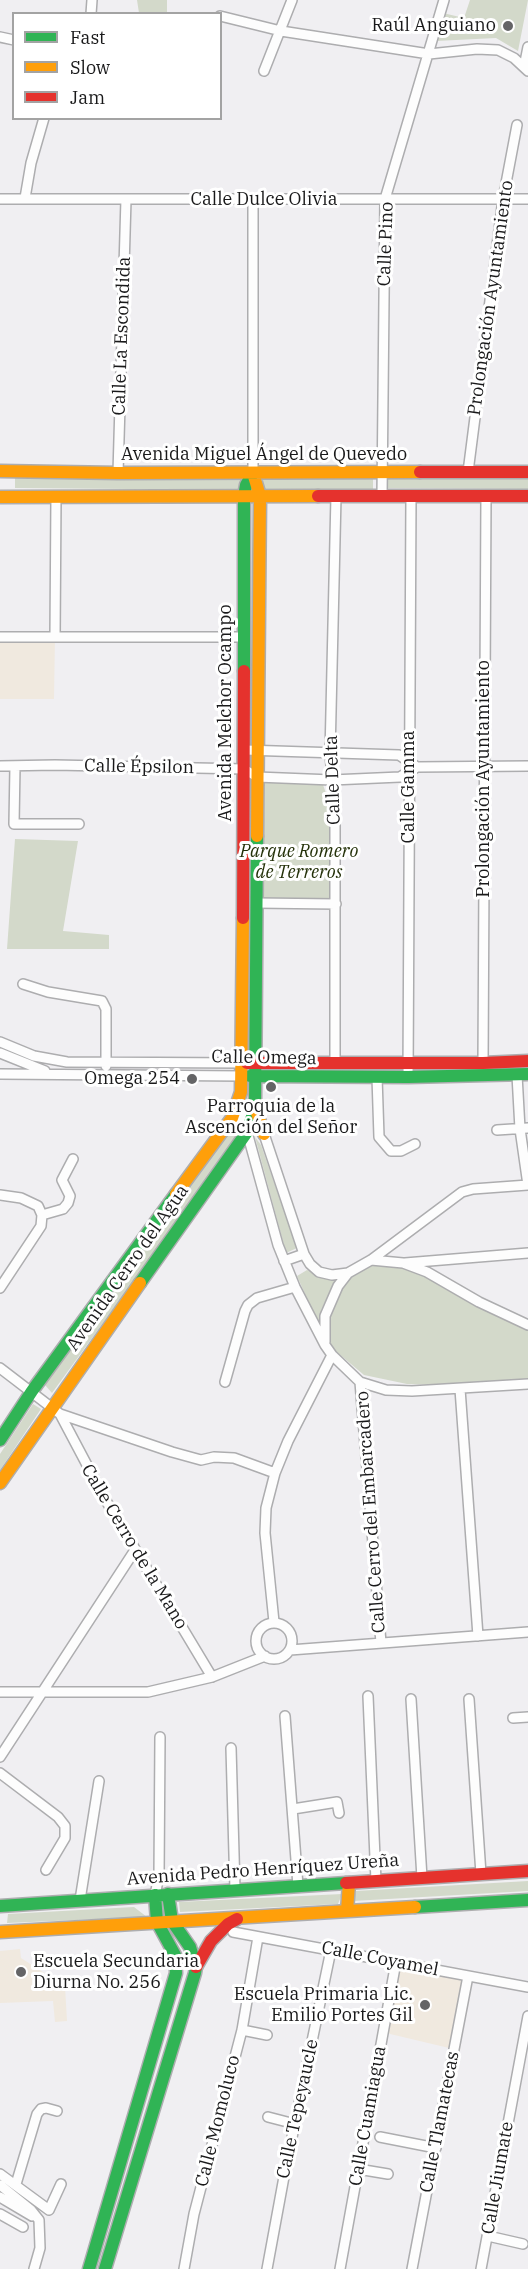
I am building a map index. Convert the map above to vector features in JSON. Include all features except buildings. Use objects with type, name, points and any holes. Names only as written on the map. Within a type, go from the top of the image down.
[{"type":"main road","name":"Avenida Miguel Ángel de Quevedo","points":[[0,471],[528,472]]},
{"type":"main road","name":"Avenida Melchor Ocampo","points":[[249,1070],[244,769],[251,750],[260,496],[253,473]]},
{"type":"main road","name":"Avenida Melchor Ocampo","points":[[249,1070],[256,903],[257,777],[251,750],[244,637],[244,496],[246,485],[253,473]]},
{"type":"main road","points":[[0,497],[528,496]]},
{"type":"main road","name":"Calle Omega","points":[[249,1070],[335,1064],[483,1063],[528,1060]]},
{"type":"main road","name":"Calle Omega","points":[[249,1070],[377,1077],[522,1075]]},
{"type":"main road","name":"Avenida Cerro del Agua","points":[[0,1483],[56,1410],[249,1128],[255,1107],[249,1070]]},
{"type":"main road","name":"Avenida Cerro del Agua","points":[[0,1440],[32,1391],[234,1115],[249,1070]]},
{"type":"main road","points":[[255,1107],[264,1134]]},
{"type":"main road","name":"Avenida Pedro Henríquez Ureña","points":[[0,1906],[528,1871]]},
{"type":"main road","points":[[347,1911],[349,1883]]},
{"type":"main road","points":[[168,1894],[172,1921],[185,1939],[196,1966]]},
{"type":"main road","points":[[89,2269],[176,1973],[175,1955],[157,1922],[155,1895]]},
{"type":"main road","points":[[0,1932],[528,1900]]},
{"type":"main road","points":[[105,2269],[196,1966],[211,1941],[228,1923],[239,1917]]},
{"type":"street","points":[[264,71],[292,0]]},
{"type":"street","name":"Calle Pino","points":[[382,496],[385,200],[444,0]]},
{"type":"street","points":[[222,16],[281,31],[429,54],[477,49],[498,50],[514,58],[526,69]]},
{"type":"street","points":[[526,69],[528,46]]},
{"type":"street","points":[[25,198],[31,164],[43,120]]},
{"type":"street","name":"Prolongación Ayuntamiento","points":[[468,472],[503,199],[517,125]]},
{"type":"street","name":"Calle Dulce Olivia","points":[[0,199],[254,201],[528,199]]},
{"type":"street","name":"Calle La Escondida","points":[[118,473],[126,199]]},
{"type":"street","name":"Avenida Melchor Ocampo","points":[[253,473],[254,201]]},
{"type":"street","points":[[55,637],[56,496]]},
{"type":"street","name":"Calle Delta","points":[[335,1064],[335,810],[330,754],[336,496]]},
{"type":"street","name":"Calle Gamma","points":[[408,1077],[412,767],[411,496]]},
{"type":"street","name":"Prolongación Ayuntamiento","points":[[483,1063],[486,496]]},
{"type":"street","points":[[0,637],[244,637]]},
{"type":"street","points":[[251,750],[399,755],[412,767]]},
{"type":"street","name":"Calle Épsilon","points":[[0,766],[244,769]]},
{"type":"street","points":[[15,766],[14,824],[79,824]]},
{"type":"street","points":[[244,769],[257,777],[332,780],[400,777],[412,767],[528,766]]},
{"type":"street","points":[[256,903],[336,904]]},
{"type":"street","points":[[23,984],[59,994],[98,999],[105,1004],[106,1075]]},
{"type":"street","name":"Calle Omega","points":[[0,1042],[14,1049],[53,1060],[249,1070]]},
{"type":"street","points":[[0,1053],[12,1060],[56,1074]]},
{"type":"street","name":"Calle Omega","points":[[0,1074],[106,1075],[249,1070]]},
{"type":"street","points":[[234,1115],[249,1128],[264,1134],[304,1254],[310,1264],[319,1272],[332,1275],[348,1273],[371,1260],[462,1192],[473,1189],[528,1185],[522,1075]]},
{"type":"street","points":[[377,1077],[379,1137],[391,1151],[401,1151],[415,1144]]},
{"type":"street","points":[[249,1128],[284,1262],[325,1345],[360,1382],[386,1390],[460,1389],[528,1383]]},
{"type":"street","points":[[497,1130],[524,1129]]},
{"type":"street","points":[[42,1215],[63,1209],[68,1203],[70,1196],[62,1180],[73,1159]]},
{"type":"street","points":[[0,1196],[21,1198],[38,1206],[42,1215],[41,1226],[0,1288]]},
{"type":"street","points":[[371,1260],[403,1263],[528,1253]]},
{"type":"street","points":[[284,1262],[304,1254]]},
{"type":"street","points":[[403,1263],[427,1272],[478,1302],[528,1325]]},
{"type":"street","points":[[325,1345],[325,1316],[338,1286],[348,1273]]},
{"type":"street","points":[[225,1382],[248,1305],[257,1298],[295,1287]]},
{"type":"street","points":[[274,1622],[265,1533],[266,1508],[275,1473],[288,1441],[332,1355]]},
{"type":"street","points":[[0,1368],[56,1410],[172,1452],[201,1460],[214,1457],[234,1458],[275,1473]]},
{"type":"street","name":"Calle Cerro del Embarcadero","points":[[360,1382],[381,1643]]},
{"type":"street","points":[[460,1389],[478,1636]]},
{"type":"street","name":"Calle Cerro de la Mano","points":[[56,1410],[135,1550],[212,1677]]},
{"type":"street","points":[[0,1757],[135,1550]]},
{"type":"street","points":[[265,1656],[258,1650],[256,1636],[261,1628],[274,1622],[284,1625],[290,1632],[292,1641],[290,1650]]},
{"type":"street","points":[[0,1692],[148,1692],[212,1677],[265,1656],[279,1658],[290,1650],[528,1632]]},
{"type":"street","points":[[368,1696],[376,1881]]},
{"type":"street","points":[[411,1699],[422,1878]]},
{"type":"street","points":[[469,1699],[481,1874]]},
{"type":"street","points":[[285,1716],[298,1886]]},
{"type":"street","points":[[513,1718],[528,1717]]},
{"type":"street","points":[[155,1895],[159,1875],[160,1737]]},
{"type":"street","points":[[231,1748],[235,1890]]},
{"type":"street","points":[[0,1773],[58,1817],[65,1826],[64,1838],[46,1870]]},
{"type":"street","points":[[80,1900],[99,1781]]},
{"type":"street","points":[[293,1809],[337,1802],[339,1813]]},
{"type":"street","points":[[159,1875],[168,1894]]},
{"type":"street","name":"Calle Coyamel","points":[[233,1932],[528,1987]]},
{"type":"street","name":"Calle Momoluco","points":[[184,2269],[194,2214],[242,2031],[258,1937]]},
{"type":"street","name":"Calle Tepeyaucle","points":[[267,2269],[331,1950]]},
{"type":"street","name":"Calle Cuamiagua","points":[[340,2269],[396,1962]]},
{"type":"street","name":"Calle Tlamatecas","points":[[412,2269],[468,1976]]},
{"type":"street","name":"Calle Jiumate","points":[[481,2269],[528,2016]]},
{"type":"street","points":[[242,2031],[267,2035]]},
{"type":"street","points":[[16,2184],[37,2114],[41,2109],[46,2108],[57,2111]]},
{"type":"street","points":[[268,2117],[295,2124]]},
{"type":"street","points":[[380,2137],[436,2148]]},
{"type":"street","points":[[358,2169],[388,2174]]},
{"type":"street","points":[[2,2177],[16,2184],[53,2213],[61,2184]]},
{"type":"street","points":[[0,2185],[31,2210],[40,2223],[40,2248],[34,2269]]},
{"type":"street","points":[[0,2197],[34,2216]]},
{"type":"street","points":[[0,2214],[23,2227]]},
{"type":"street","points":[[488,2236],[523,2244]]},
{"type":"shaded area","points":[[0,637],[55,637],[54,699],[0,699]]},
{"type":"shaded area","name":"Escuela Secundaria Diurna No. 256","points":[[20,1949],[21,1958],[65,1986],[67,2021],[55,2022],[53,2001],[0,2003],[0,1951]]},
{"type":"shaded area","name":"Escuela Primaria Lic. Emilio Portes Gil","points":[[399,1966],[463,1976],[449,2048],[386,2033]]},
{"type":"green space","points":[[137,0],[167,0],[167,12],[139,12]]},
{"type":"green space","points":[[470,0],[528,0],[518,51],[496,38],[436,41],[443,13],[464,18]]},
{"type":"green space","points":[[15,476],[242,479],[241,490],[15,488]]},
{"type":"green space","points":[[373,478],[373,491],[265,490],[261,479]]},
{"type":"green space","points":[[387,479],[528,479],[528,489],[387,488]]},
{"type":"green space","name":"Parque Romero de Terreros","points":[[265,780],[322,782],[333,813],[333,898],[262,898]]},
{"type":"green space","points":[[15,839],[78,841],[63,931],[109,935],[109,949],[7,949]]},
{"type":"green space","points":[[233,1127],[241,1134],[52,1393],[45,1385]]},
{"type":"green space","points":[[255,1137],[261,1145],[297,1248],[286,1253]]},
{"type":"green space","points":[[380,1262],[403,1266],[439,1280],[528,1327],[528,1380],[460,1386],[407,1384],[364,1375],[332,1348],[327,1327],[328,1314],[347,1279],[360,1270]]},
{"type":"green space","points":[[307,1270],[340,1278],[321,1310],[321,1330],[297,1276]]},
{"type":"green space","points":[[33,1404],[41,1409],[0,1470],[0,1454]]},
{"type":"green space","points":[[528,1881],[528,1891],[353,1901],[356,1891]]},
{"type":"green space","points":[[342,1894],[338,1904],[180,1912],[179,1902]]},
{"type":"green space","points":[[134,1907],[147,1917],[7,1923],[8,1914]]},
{"type":"traffic: fast","points":[[244,671],[244,496],[246,485],[253,473]]},
{"type":"traffic: fast","points":[[140,1283],[247,1132],[255,1107],[257,836]]},
{"type":"traffic: fast","points":[[250,1076],[408,1077],[528,1074]]},
{"type":"traffic: fast","points":[[0,1440],[32,1391],[176,1194]]},
{"type":"traffic: fast","points":[[0,1906],[346,1883]]},
{"type":"traffic: fast","points":[[105,2269],[195,1973],[196,1967],[190,1947],[172,1921],[168,1894]]},
{"type":"traffic: fast","points":[[89,2269],[176,1973],[175,1955],[157,1922],[155,1895]]},
{"type":"traffic: fast","points":[[415,1907],[528,1900]]},
{"type":"traffic: slow","points":[[0,471],[420,472]]},
{"type":"traffic: slow","points":[[253,473],[260,496],[257,836]]},
{"type":"traffic: slow","points":[[0,497],[318,496]]},
{"type":"traffic: slow","points":[[176,1194],[232,1118],[241,1092],[243,918]]},
{"type":"traffic: slow","points":[[255,1107],[264,1134]]},
{"type":"traffic: slow","points":[[0,1483],[140,1283]]},
{"type":"traffic: slow","points":[[347,1911],[349,1883]]},
{"type":"traffic: slow","points":[[0,1932],[415,1907]]},
{"type":"traffic: jam","points":[[420,472],[528,472]]},
{"type":"traffic: jam","points":[[318,496],[528,496]]},
{"type":"traffic: jam","points":[[243,918],[244,671]]},
{"type":"traffic: jam","points":[[247,1063],[528,1061]]},
{"type":"traffic: jam","points":[[346,1883],[528,1871]]},
{"type":"traffic: jam","points":[[196,1967],[211,1941],[228,1924],[237,1919]]},
{"type":"place","name":"Raúl Anguiano","points":[[508,26]]},
{"type":"place","name":"Omega 254","points":[[192,1079]]},
{"type":"place","name":"Parroquia de la Ascención del Señor","points":[[271,1087]]},
{"type":"place","name":"Escuela Secundaria Diurna No. 256","points":[[21,1972]]},
{"type":"place","name":"Escuela Primaria Lic. Emilio Portes Gil","points":[[425,2005]]}]
